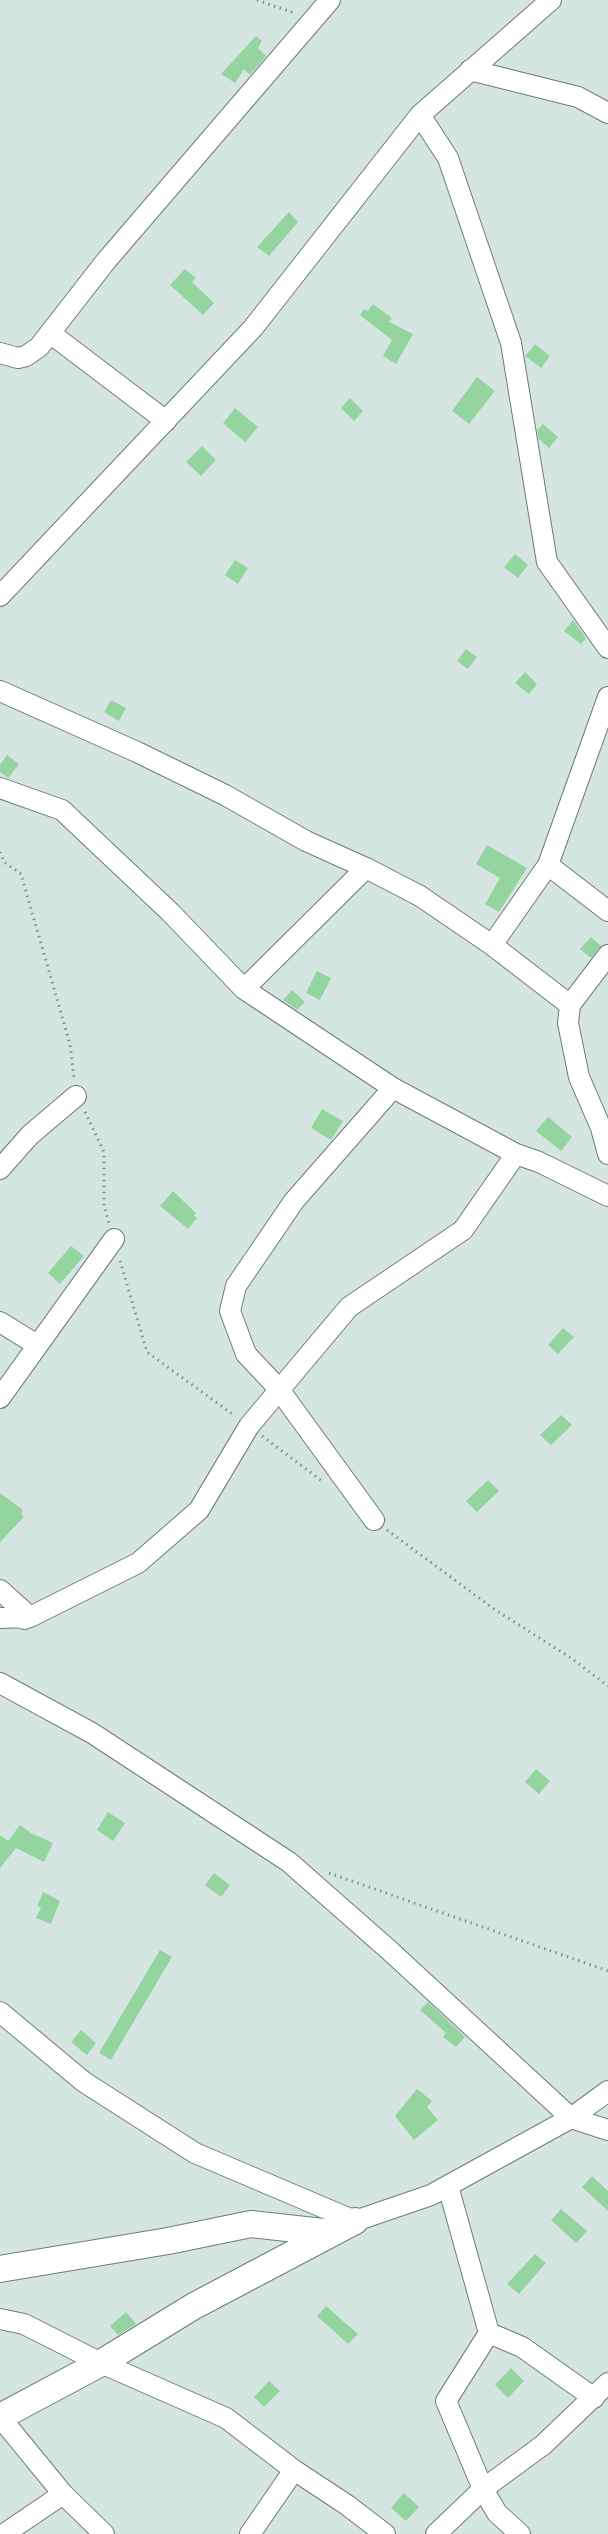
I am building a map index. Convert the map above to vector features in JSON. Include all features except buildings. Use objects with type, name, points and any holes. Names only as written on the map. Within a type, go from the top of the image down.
[{"type":"street","points":[[0,353],[12,358],[26,356],[39,347],[106,261],[330,0]]},
{"type":"street","points":[[0,596],[253,328],[420,115],[551,0]]},
{"type":"street","points":[[470,70],[578,97],[608,113]]},
{"type":"street","points":[[420,115],[447,158],[511,344],[547,562],[608,648]]},
{"type":"street","points":[[50,333],[166,421]]},
{"type":"street","points":[[0,691],[137,752],[225,795],[306,841],[420,896],[492,945],[570,1005]]},
{"type":"street","points":[[492,945],[548,865],[608,697]]},
{"type":"street","points":[[0,788],[62,810],[170,912],[244,989],[393,1088],[516,1154],[539,1162],[608,1196]]},
{"type":"street","points":[[548,865],[608,911]]},
{"type":"street","points":[[244,989],[366,868]]},
{"type":"street","points":[[608,955],[570,1005],[568,1023],[579,1077],[601,1128],[608,1154]]},
{"type":"street","points":[[374,1520],[278,1388],[246,1354],[230,1311],[236,1286],[294,1201],[342,1143],[393,1088]]},
{"type":"street","points":[[0,1169],[30,1135],[76,1096]]},
{"type":"street","points":[[0,1631],[138,1563],[199,1510],[249,1426],[278,1388],[349,1307],[464,1230],[516,1154]]},
{"type":"street","points":[[0,1398],[114,1239]]},
{"type":"street","points":[[0,1322],[37,1345]]},
{"type":"street","points":[[0,1590],[30,1617]]},
{"type":"street","points":[[0,1618],[30,1617]]},
{"type":"street","points":[[0,1683],[92,1733],[289,1862],[389,1950],[571,2118],[608,2130]]},
{"type":"street","points":[[0,2012],[84,2082],[195,2153],[344,2227]]},
{"type":"street","points":[[104,2534],[63,2494],[0,2417],[101,2363],[194,2306],[344,2227],[431,2195],[448,2186],[571,2118],[608,2091]]},
{"type":"street","points":[[448,2186],[489,2333],[446,2401],[483,2489],[497,2513],[520,2534]]},
{"type":"street","points":[[0,2269],[168,2241],[251,2224],[344,2227]]},
{"type":"street","points":[[0,2319],[24,2324],[101,2363],[226,2418],[294,2470],[347,2505],[385,2534]]},
{"type":"street","points":[[489,2333],[522,2347],[594,2398]]},
{"type":"street","points":[[436,2534],[483,2489],[543,2445],[608,2383]]},
{"type":"street","points":[[250,2534],[294,2470]]},
{"type":"street","points":[[4,2534],[63,2494]]},
{"type":"path","points":[[257,0],[312,20]]},
{"type":"path","points":[[322,1871],[608,1971]]}]
